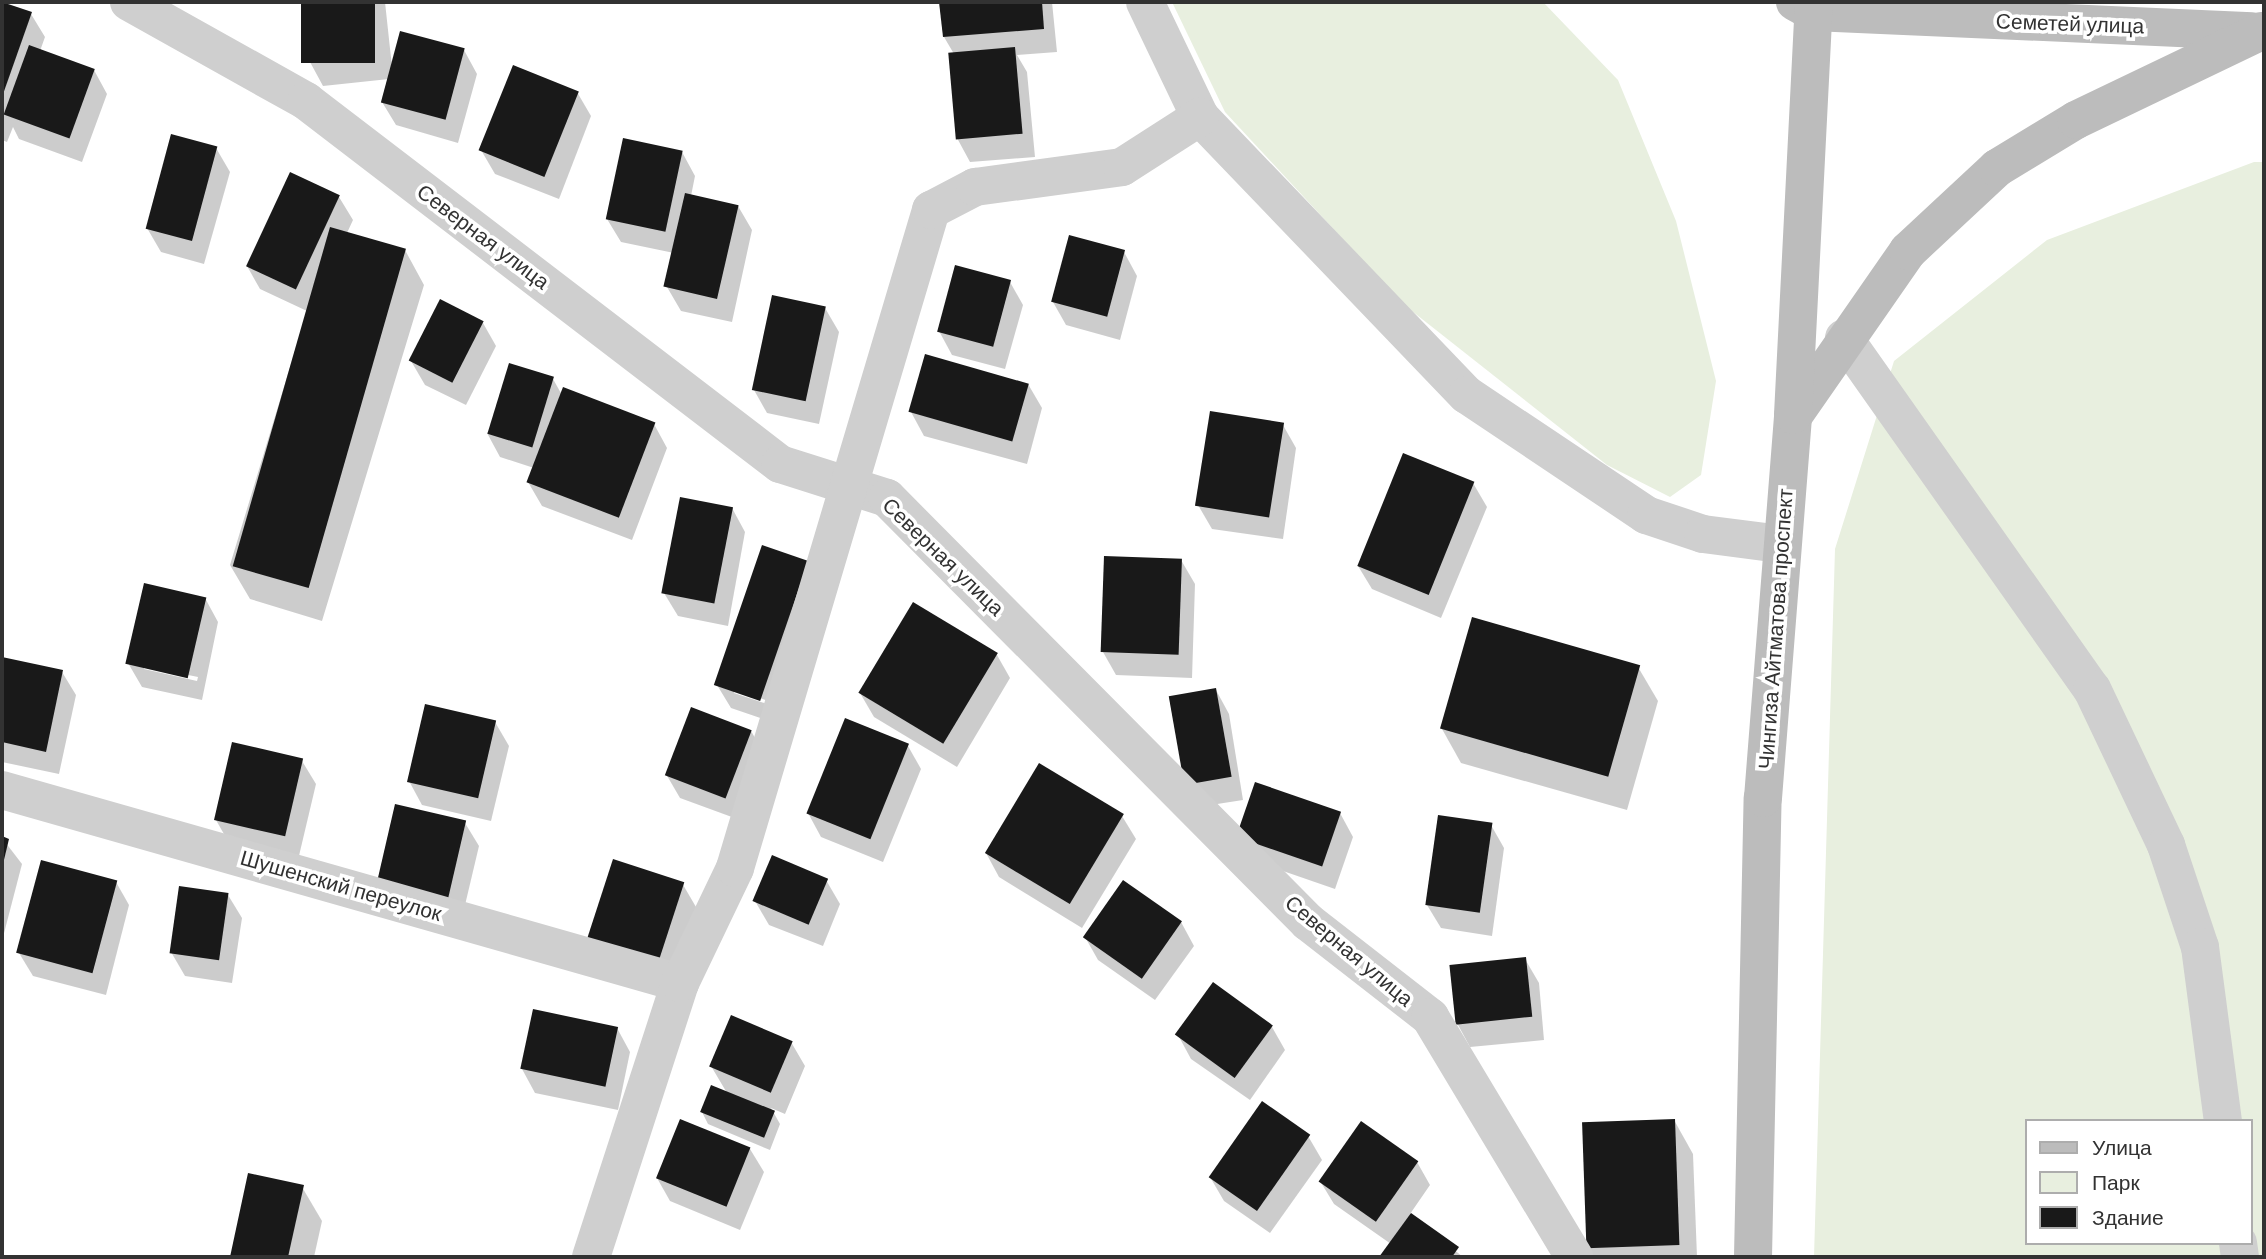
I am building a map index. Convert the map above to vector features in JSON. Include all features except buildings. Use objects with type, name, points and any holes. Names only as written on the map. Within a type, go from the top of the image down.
[{"type":"main road","points":[[2174,2],[2263,31]]},
{"type":"main road","name":"Семетей улица","points":[[1808,5],[2263,31]]},
{"type":"main road","name":"Чингиза Айтматова проспект","points":[[1753,1257],[1763,798],[1780,544],[1793,415],[1808,5]]},
{"type":"main road","points":[[1793,415],[1844,338],[1908,251],[1997,168],[2087,115],[2263,31]]},
{"type":"street","name":"Северная улица","points":[[128,2],[306,101],[780,464],[887,498],[1308,922],[1430,1017],[1574,1257]]},
{"type":"street","points":[[1145,2],[1200,117],[1467,395],[1646,515],[1703,534],[1780,544]]},
{"type":"street","points":[[590,1257],[680,983],[735,868],[845,483],[931,210],[975,187],[1122,167],[1200,117]]},
{"type":"street","points":[[1844,338],[2092,689],[2166,845],[2200,947],[2223,1119]]},
{"type":"street","name":"Шушенский переулок","points":[[2,790],[680,983]]},
{"type":"green space","points":[[1172,2],[1543,2],[1618,80],[1676,221],[1716,381],[1701,475],[1670,497],[1607,465],[1403,304],[1225,112]]},
{"type":"green space","points":[[2254,162],[2264,162],[2264,1257],[1814,1257],[1835,549],[1894,361],[2047,240]]}]
